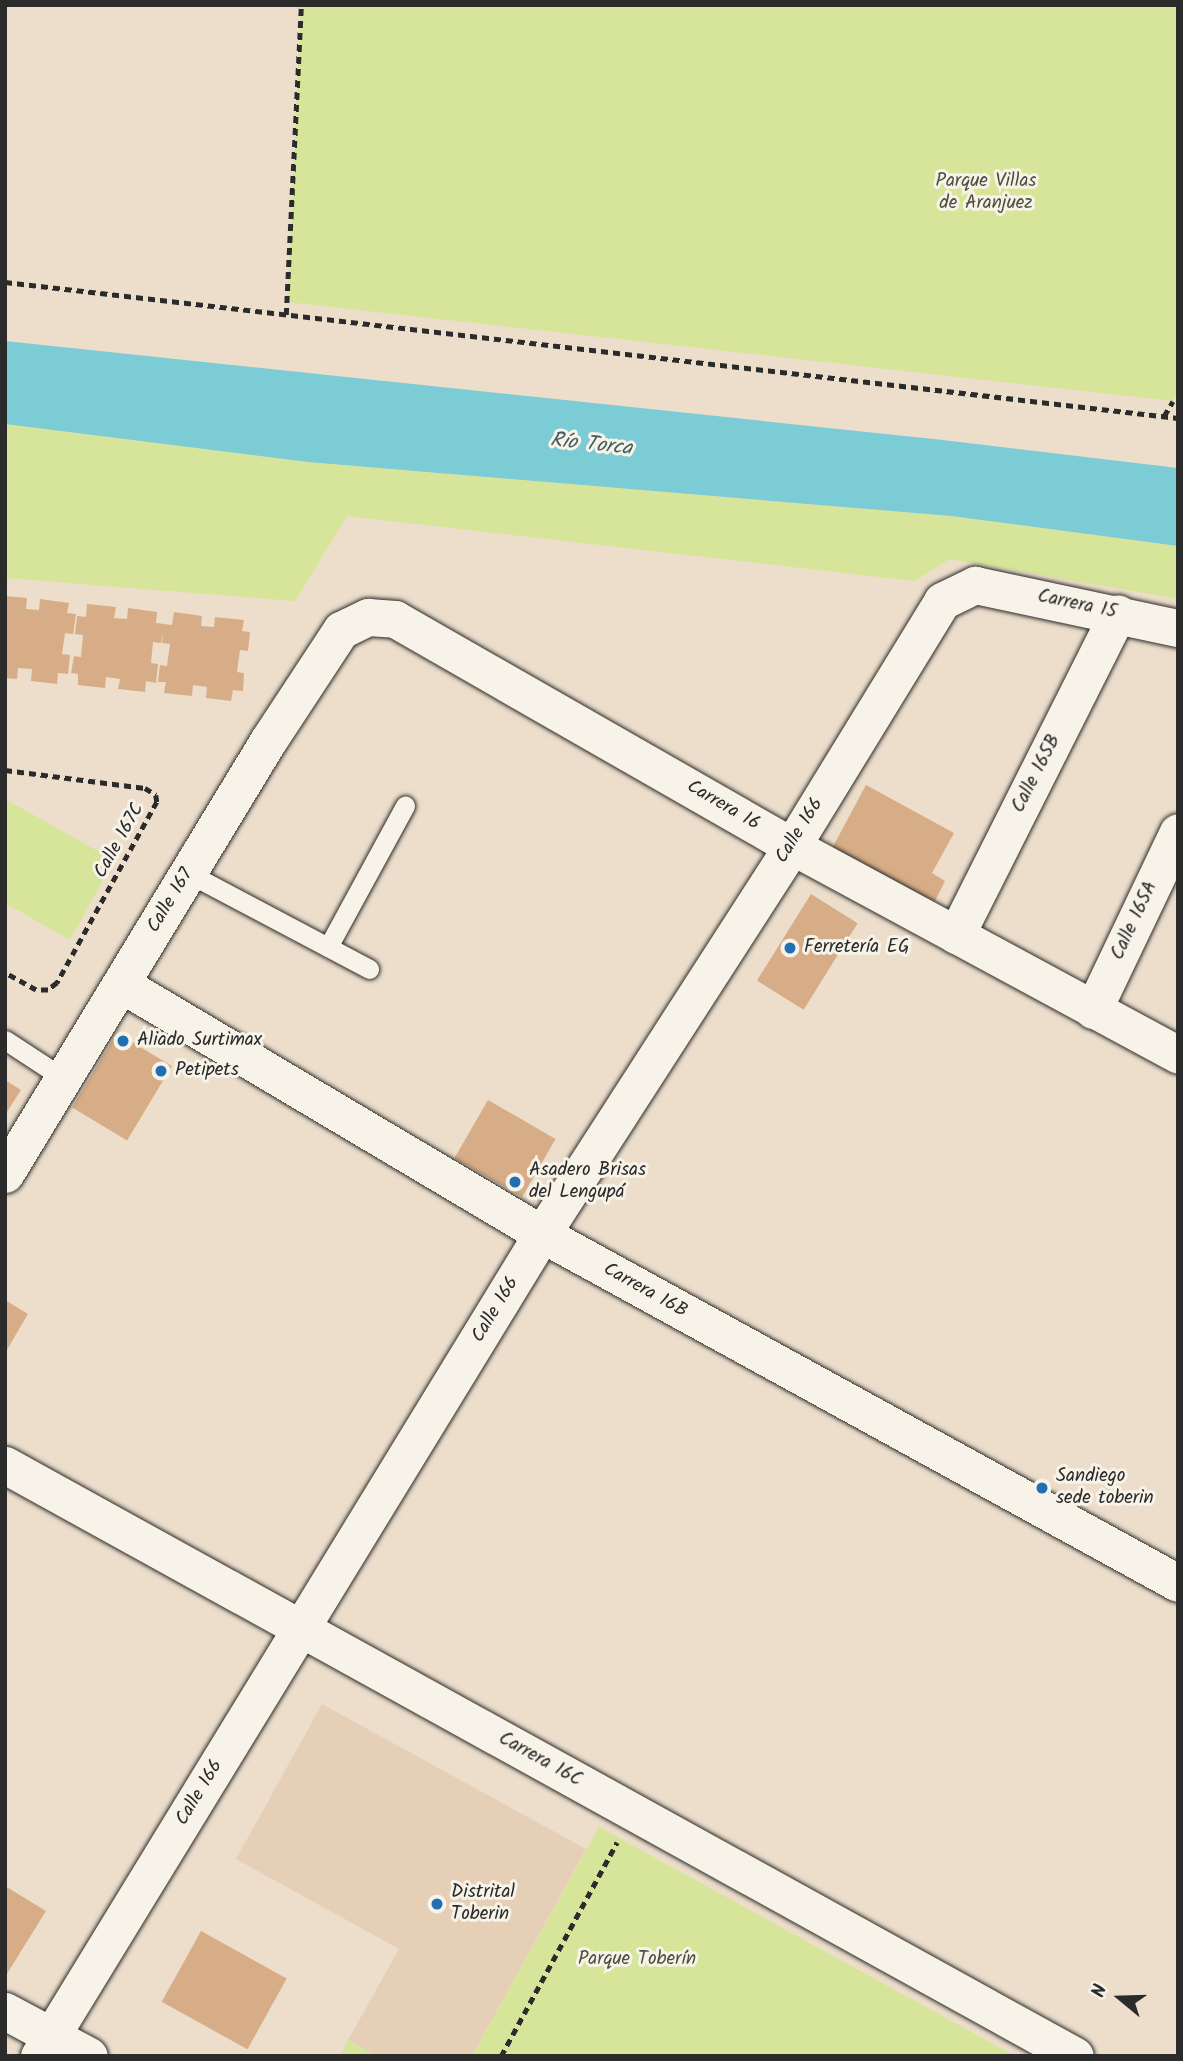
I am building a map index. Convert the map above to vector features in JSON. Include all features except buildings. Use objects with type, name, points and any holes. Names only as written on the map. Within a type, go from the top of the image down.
[{"type":"street","name":"Carrera 15","points":[[975,584],[1178,628]]},
{"type":"street","name":"Calle 166","points":[[45,2046],[542,1234],[792,846],[942,601],[975,584]]},
{"type":"street","name":"Calle 165B","points":[[957,935],[1118,613]]},
{"type":"street","name":"Carrera 16","points":[[341,630],[368,617],[395,619],[792,846],[1178,1055]]},
{"type":"street","name":"Calle 167","points":[[5,1174],[268,741],[341,630]]},
{"type":"street","name":"Calle 165A","points":[[1093,1010],[1178,832]]},
{"type":"street","name":"Carrera 16B","points":[[121,984],[542,1234],[1178,1583]]},
{"type":"street","name":"Carrera 16C","points":[[5,1465],[1074,2056]]},
{"type":"street","points":[[5,2011],[45,2046],[89,2056]]},
{"type":"lane","points":[[328,947],[405,806]]},
{"type":"lane","points":[[188,873],[369,969]]},
{"type":"lane","points":[[5,1040],[63,1078]]},
{"type":"path","points":[[286,315],[301,5]]},
{"type":"path","points":[[5,282],[1178,418]]},
{"type":"path","points":[[1164,416],[1173,401]]},
{"type":"path","name":"Calle 167C","points":[[5,770],[145,788],[156,795],[157,802],[57,982],[48,990],[36,990],[5,973]]},
{"type":"path","points":[[501,2056],[623,1832]]},
{"type":"shaded area","name":"Distrital Toberin","points":[[322,1704],[586,1849],[472,2056],[376,2056],[348,2040],[399,1949],[236,1859]]},
{"type":"green space","name":"Parque Villas de Aranjuez","points":[[301,5],[1178,5],[1178,392],[1173,401],[287,302]]},
{"type":"green space","points":[[5,424],[308,462],[951,516],[1178,546],[1178,599],[950,559],[914,581],[347,516],[295,601],[5,578]]},
{"type":"green space","points":[[5,799],[114,860],[70,940],[5,903]]},
{"type":"green space","name":"Parque Toberín","points":[[599,1827],[1015,2056],[472,2056]]},
{"type":"green space","points":[[348,2040],[376,2056],[340,2056]]},
{"type":"water","name":"Río Torca","points":[[5,341],[943,440],[1178,468],[1178,546],[951,516],[308,462],[5,424]]},
{"type":"place","name":"Ferretería EG","points":[[790,948]]},
{"type":"place","name":"Aliado Surtimax","points":[[123,1041]]},
{"type":"place","name":"Petipets","points":[[161,1071]]},
{"type":"place","name":"Asadero Brisas del Lengupá","points":[[515,1182]]},
{"type":"place","name":"Sandiego sede toberin","points":[[1042,1488]]},
{"type":"place","name":"Distrital Toberin","points":[[437,1904]]}]
